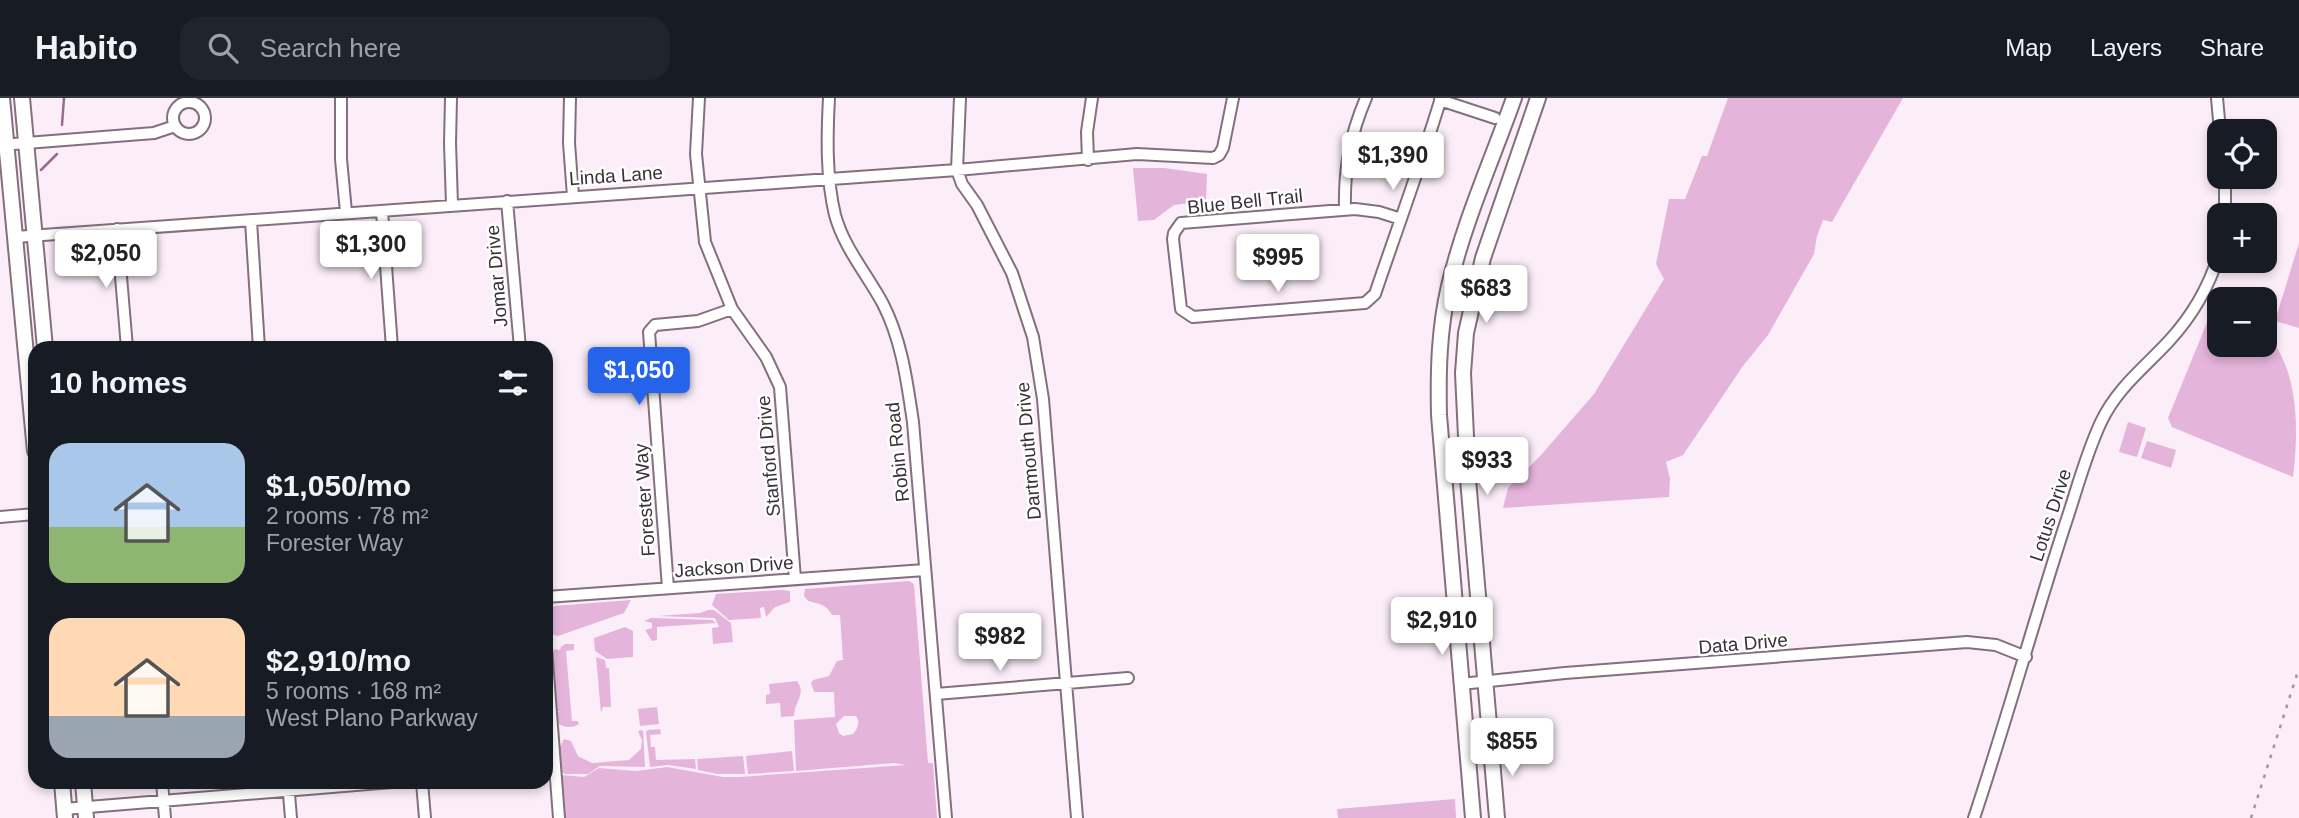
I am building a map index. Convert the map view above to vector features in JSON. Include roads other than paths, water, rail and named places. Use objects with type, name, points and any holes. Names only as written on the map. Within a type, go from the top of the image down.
[{"type":"main road","points":[[2,98],[3,145],[15,236],[28,376]]},
{"type":"main road","points":[[22,98],[44,341]]},
{"type":"main road","points":[[1473,818],[1438,415],[1440,344],[1449,286],[1457,259],[1514,98]]},
{"type":"main road","points":[[1497,818],[1464,418],[1463,373],[1473,295],[1483,258],[1538,98]]},
{"type":"main road","points":[[63,789],[65,814]]},
{"type":"main road","points":[[83,789],[85,813]]},
{"type":"street","points":[[341,98],[341,159],[346,212]]},
{"type":"street","points":[[451,98],[452,205]]},
{"type":"street","points":[[570,98],[569,143],[573,196]]},
{"type":"street","name":"Stanford Drive","points":[[699,98],[696,154],[705,242],[732,309],[766,357],[780,387],[795,579]]},
{"type":"street","name":"Robin Road","points":[[829,98],[827,134],[835,213],[841,233],[883,305],[900,345],[913,422],[946,818]]},
{"type":"street","points":[[957,170],[960,98]]},
{"type":"street","points":[[1088,160],[1087,122],[1092,98]]},
{"type":"street","name":"Linda Lane","points":[[15,236],[1137,155],[1213,158],[1219,155],[1223,148],[1233,98]]},
{"type":"street","points":[[1345,209],[1344,178],[1347,156],[1366,98]]},
{"type":"street","points":[[2217,98],[2219,119]]},
{"type":"street","points":[[1401,219],[1440,99],[1495,118]]},
{"type":"street","points":[[3,145],[154,133],[175,126]]},
{"type":"street","name":"Dartmouth Drive","points":[[957,170],[962,184],[977,205],[1012,273],[1033,337],[1043,399],[1077,818]]},
{"type":"street","name":"Jomar Drive","points":[[507,201],[519,341]]},
{"type":"street","name":"Blue Bell Trail","points":[[1345,209],[1367,209],[1401,219],[1372,299],[1364,303],[1193,317],[1184,313],[1179,305],[1173,239],[1176,228],[1186,222],[1345,209]]},
{"type":"street","points":[[382,211],[391,341]]},
{"type":"street","points":[[251,221],[259,341]]},
{"type":"street","points":[[117,229],[126,341]]},
{"type":"street","name":"Lotus Drive","points":[[1974,818],[2026,657],[2049,573],[2102,419],[2130,379],[2168,342],[2201,299],[2213,273]]},
{"type":"street","name":"Forester Way","points":[[668,587],[649,332],[655,325],[698,321],[732,309]]},
{"type":"street","points":[[0,517],[28,515]]},
{"type":"street","name":"Jackson Drive","points":[[553,596],[925,570]]},
{"type":"street","name":"Data Drive","points":[[1461,684],[1565,673],[1967,642],[1996,645],[2026,657]]},
{"type":"street","points":[[936,694],[1128,678]]},
{"type":"street","points":[[553,785],[559,818]]},
{"type":"street","points":[[163,789],[165,818]]},
{"type":"street","points":[[65,814],[271,789]]},
{"type":"street","points":[[288,789],[291,818]]},
{"type":"street","points":[[423,789],[425,818]]},
{"type":"waterway","points":[[62,125],[64,98]]},
{"type":"waterway","points":[[41,170],[57,154]]},
{"type":"railway","points":[[2251,818],[2299,668]]}]
